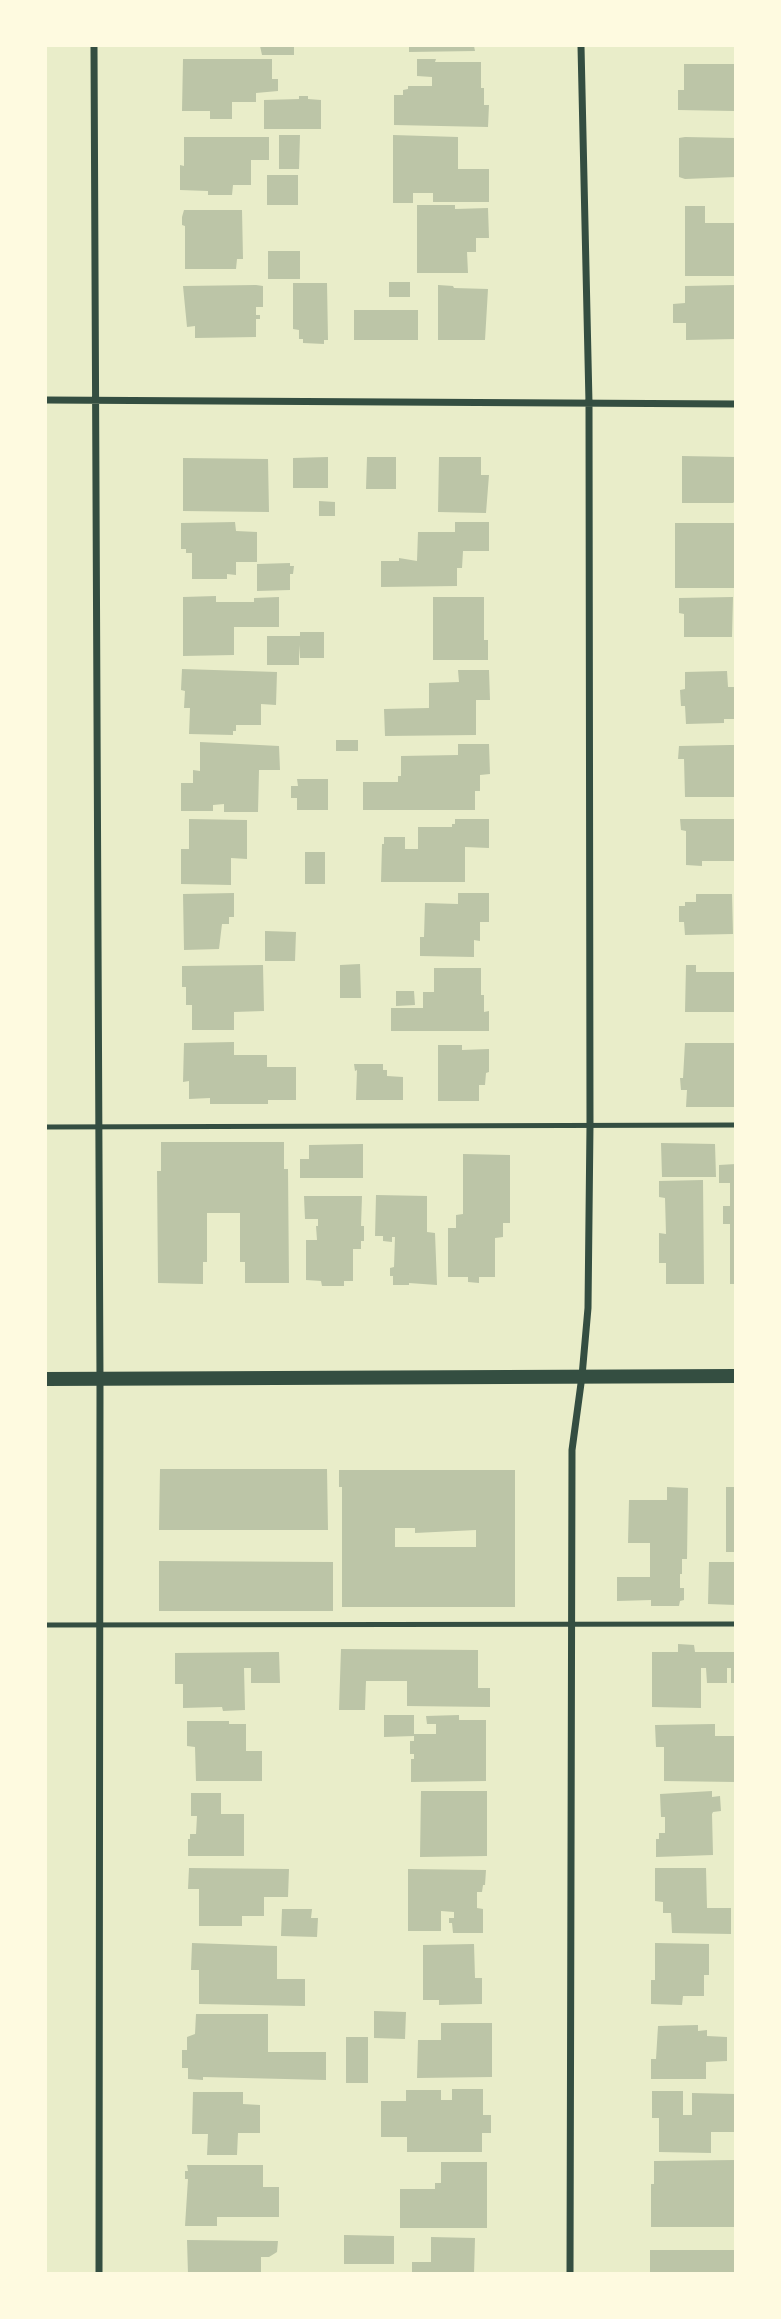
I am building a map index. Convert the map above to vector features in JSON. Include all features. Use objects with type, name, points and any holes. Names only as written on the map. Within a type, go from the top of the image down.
[{"type":"main road","points":[[46,1379],[736,1376]]},
{"type":"street","points":[[94,46],[100,1379],[99,2273]]},
{"type":"street","points":[[570,2273],[572,1450],[588,1308],[590,1125],[589,403],[581,46]]},
{"type":"street","points":[[46,400],[736,404]]},
{"type":"lane","points":[[46,1127],[736,1125]]},
{"type":"lane","points":[[46,1625],[736,1624]]},
{"type":"building","points":[[260,46],[294,46],[294,55],[262,55]]},
{"type":"building","points":[[409,46],[474,46],[475,51],[409,52]]},
{"type":"building","points":[[183,59],[272,59],[272,79],[278,79],[278,91],[256,93],[256,102],[232,102],[232,119],[210,119],[210,111],[182,111]]},
{"type":"building","points":[[417,59],[436,59],[435,62],[481,62],[484,105],[489,105],[488,127],[394,125],[394,95],[403,95],[403,90],[408,89],[408,86],[432,86],[432,77],[417,76]]},
{"type":"building","points":[[684,64],[734,64],[734,111],[678,110],[678,90],[684,90]]},
{"type":"building","points":[[299,96],[321,100],[321,129],[264,129],[264,100],[299,99]]},
{"type":"building","points":[[279,135],[300,135],[299,169],[279,169]]},
{"type":"building","points":[[393,135],[458,137],[458,169],[489,169],[489,202],[433,202],[433,193],[413,193],[413,203],[393,203]]},
{"type":"building","points":[[184,137],[269,137],[269,160],[251,160],[251,185],[233,185],[232,195],[208,195],[208,191],[180,190],[180,165],[184,166]]},
{"type":"building","points":[[679,138],[736,138],[736,177],[679,177]]},
{"type":"building","points":[[267,175],[298,175],[298,205],[267,205]]},
{"type":"building","points":[[417,205],[455,205],[455,209],[488,208],[489,238],[476,238],[476,252],[467,252],[468,273],[417,273]]},
{"type":"building","points":[[685,206],[705,206],[705,223],[736,223],[736,276],[685,276]]},
{"type":"building","points":[[184,210],[242,210],[243,259],[237,259],[236,269],[185,269],[185,226],[182,225]]},
{"type":"building","points":[[268,251],[300,251],[300,279],[268,279]]},
{"type":"building","points":[[389,282],[410,282],[410,297],[389,297]]},
{"type":"building","points":[[293,283],[327,283],[328,340],[324,340],[324,344],[303,343],[303,339],[299,339],[299,330],[293,329]]},
{"type":"building","points":[[438,285],[488,289],[485,340],[438,340]]},
{"type":"building","points":[[736,285],[736,339],[686,340],[686,323],[673,323],[673,304],[685,303],[685,286]]},
{"type":"building","points":[[183,286],[263,286],[263,307],[256,307],[256,315],[260,315],[260,319],[256,319],[256,337],[195,338],[195,326],[187,327]]},
{"type":"building","points":[[354,310],[418,310],[418,340],[354,340]]},
{"type":"building","points":[[682,456],[736,457],[736,500],[733,503],[682,503]]},
{"type":"building","points":[[328,457],[328,488],[293,488],[293,458]]},
{"type":"building","points":[[367,457],[396,457],[396,489],[366,489]]},
{"type":"building","points":[[439,457],[481,457],[481,475],[489,475],[486,513],[438,512]]},
{"type":"building","points":[[183,458],[268,459],[269,512],[183,511]]},
{"type":"building","points":[[319,501],[335,502],[335,516],[319,516]]},
{"type":"building","points":[[235,522],[236,531],[257,532],[257,562],[236,562],[236,575],[227,574],[227,579],[192,579],[192,553],[181,549],[181,523]]},
{"type":"building","points":[[455,522],[489,522],[489,551],[463,551],[462,568],[457,568],[457,586],[381,587],[381,561],[399,561],[399,558],[417,561],[418,532],[455,532]]},
{"type":"building","points":[[675,523],[736,523],[736,588],[675,588]]},
{"type":"building","points":[[290,563],[290,566],[294,566],[293,574],[290,574],[290,590],[257,591],[257,564]]},
{"type":"building","points":[[216,596],[216,602],[254,602],[254,598],[279,597],[279,627],[234,627],[234,655],[183,656],[183,597]]},
{"type":"building","points":[[433,597],[484,597],[484,640],[488,640],[488,660],[433,660]]},
{"type":"building","points":[[733,597],[732,637],[684,637],[684,614],[679,613],[679,598]]},
{"type":"building","points":[[300,632],[324,632],[324,658],[300,658],[299,645],[299,665],[267,665],[267,636],[300,636]]},
{"type":"building","points":[[182,669],[277,672],[276,705],[261,704],[261,725],[236,725],[233,735],[189,734],[190,708],[184,708]]},
{"type":"building","points":[[458,670],[489,670],[490,700],[476,700],[476,735],[385,736],[384,709],[429,708],[429,683],[459,682]]},
{"type":"building","points":[[727,671],[728,687],[736,687],[736,719],[724,719],[724,723],[686,724],[685,706],[681,706],[680,690],[685,689],[685,672]]},
{"type":"building","points":[[336,740],[358,740],[358,751],[336,751]]},
{"type":"building","points":[[200,742],[279,746],[280,770],[259,770],[258,812],[224,812],[224,804],[213,805],[213,811],[181,811],[181,783],[193,783],[193,770],[200,771]]},
{"type":"building","points":[[458,744],[489,744],[490,774],[480,775],[480,791],[475,791],[475,810],[363,810],[363,782],[398,782],[398,776],[401,776],[401,756],[458,755]]},
{"type":"building","points":[[736,745],[736,797],[685,797],[684,759],[678,759],[679,746]]},
{"type":"building","points":[[297,779],[328,779],[328,810],[297,810],[297,798],[291,798],[291,786],[298,786]]},
{"type":"building","points":[[189,819],[247,820],[247,859],[231,858],[231,885],[181,884],[181,849],[189,849]]},
{"type":"building","points":[[455,819],[489,819],[489,848],[465,847],[465,882],[381,882],[384,837],[405,837],[405,849],[418,849],[418,827],[452,827]]},
{"type":"building","points":[[680,819],[736,819],[736,861],[702,861],[702,866],[686,865],[686,831],[681,830]]},
{"type":"building","points":[[305,852],[325,852],[325,884],[305,884]]},
{"type":"building","points":[[234,893],[234,917],[229,917],[229,924],[222,924],[219,949],[184,950],[183,894]]},
{"type":"building","points":[[458,893],[489,893],[489,922],[480,922],[480,941],[474,940],[474,957],[420,956],[420,937],[424,937],[425,903],[458,904]]},
{"type":"building","points":[[696,894],[732,894],[733,934],[685,935],[684,922],[679,922],[679,906],[685,906],[685,902],[696,902]]},
{"type":"building","points":[[265,931],[296,932],[295,961],[265,961]]},
{"type":"building","points":[[360,964],[361,998],[340,998],[340,965]]},
{"type":"building","points":[[263,965],[264,1011],[234,1012],[234,1030],[192,1030],[192,1005],[186,1005],[186,987],[182,987],[182,966]]},
{"type":"building","points":[[686,965],[696,965],[696,972],[735,972],[735,1012],[685,1012]]},
{"type":"building","points":[[434,968],[481,968],[481,995],[484,995],[484,1012],[489,1011],[489,1031],[391,1031],[391,1008],[423,1008],[423,992],[434,992]]},
{"type":"building","points":[[396,991],[414,991],[415,1005],[396,1006]]},
{"type":"building","points":[[234,1042],[234,1055],[267,1055],[267,1067],[296,1067],[296,1100],[268,1100],[268,1104],[210,1104],[210,1098],[189,1099],[189,1081],[183,1082],[184,1043]]},
{"type":"building","points":[[685,1043],[736,1043],[734,1107],[686,1107],[687,1090],[681,1090],[680,1078],[683,1078]]},
{"type":"building","points":[[438,1045],[462,1045],[462,1050],[489,1049],[489,1072],[486,1073],[485,1085],[479,1085],[479,1101],[438,1101]]},
{"type":"building","points":[[354,1064],[383,1064],[387,1076],[403,1077],[403,1100],[356,1100],[357,1070],[355,1071]]},
{"type":"building","points":[[161,1142],[284,1142],[284,1169],[288,1169],[289,1283],[245,1283],[245,1262],[240,1262],[240,1213],[207,1213],[207,1262],[203,1262],[203,1284],[158,1283],[157,1171],[161,1171]]},
{"type":"building","points":[[661,1143],[715,1144],[716,1177],[662,1177]]},
{"type":"building","points":[[363,1144],[363,1178],[300,1178],[300,1159],[309,1159],[309,1145]]},
{"type":"building","points":[[463,1154],[510,1155],[510,1223],[503,1223],[503,1237],[495,1238],[495,1277],[479,1277],[479,1283],[468,1282],[468,1277],[448,1277],[448,1228],[456,1228],[456,1215],[463,1214]]},
{"type":"building","points":[[736,1164],[736,1284],[730,1284],[730,1224],[723,1224],[723,1206],[730,1206],[730,1183],[719,1183],[719,1165]]},
{"type":"building","points":[[703,1180],[704,1284],[666,1284],[666,1263],[659,1263],[659,1233],[666,1234],[665,1198],[659,1197],[659,1181]]},
{"type":"building","points":[[376,1195],[427,1196],[427,1232],[435,1233],[437,1285],[393,1285],[390,1268],[394,1267],[395,1237],[392,1237],[392,1242],[383,1241],[383,1236],[375,1236]]},
{"type":"building","points":[[304,1196],[362,1196],[361,1226],[364,1226],[364,1241],[361,1241],[361,1249],[353,1249],[353,1281],[344,1281],[344,1286],[322,1286],[321,1281],[306,1280],[306,1240],[317,1240],[318,1219],[305,1219]]},
{"type":"building","points":[[160,1469],[327,1469],[328,1530],[159,1530]]},
{"type":"building","points":[[339,1470],[515,1470],[515,1607],[342,1607],[342,1487],[339,1487]],"holes":[[[395,1528],[415,1528],[415,1533],[476,1530],[476,1547],[395,1547]]]},
{"type":"building","points":[[667,1487],[688,1488],[687,1559],[682,1559],[680,1574],[680,1588],[684,1588],[684,1600],[680,1601],[679,1606],[651,1606],[651,1600],[617,1601],[617,1577],[650,1577],[650,1543],[628,1543],[629,1500],[667,1500]]},
{"type":"building","points":[[726,1487],[736,1487],[736,1552],[726,1552]]},
{"type":"building","points":[[159,1561],[333,1562],[333,1611],[159,1611]]},
{"type":"building","points":[[709,1562],[736,1562],[736,1605],[708,1604]]},
{"type":"building","points":[[678,1644],[694,1645],[695,1652],[736,1652],[736,1683],[731,1683],[731,1668],[727,1668],[727,1683],[707,1683],[706,1668],[701,1668],[701,1708],[652,1707],[652,1652],[678,1652]]},
{"type":"building","points":[[341,1649],[478,1650],[478,1688],[490,1688],[490,1707],[407,1706],[407,1681],[366,1681],[365,1710],[339,1710]]},
{"type":"building","points":[[279,1652],[280,1683],[251,1683],[251,1668],[244,1668],[245,1710],[223,1711],[222,1707],[183,1708],[183,1684],[175,1684],[175,1653]]},
{"type":"building","points":[[384,1715],[414,1715],[414,1734],[436,1734],[436,1724],[427,1724],[426,1716],[459,1715],[459,1720],[486,1720],[486,1781],[411,1782],[411,1759],[414,1759],[414,1754],[410,1754],[410,1741],[414,1741],[414,1736],[384,1737]]},
{"type":"building","points":[[187,1721],[229,1721],[229,1724],[246,1724],[246,1751],[262,1751],[262,1781],[196,1781],[195,1747],[187,1746]]},
{"type":"building","points":[[715,1724],[715,1736],[736,1736],[736,1782],[664,1781],[664,1747],[656,1747],[655,1725]]},
{"type":"building","points":[[421,1791],[487,1791],[487,1856],[420,1857]]},
{"type":"building","points":[[712,1791],[712,1797],[720,1796],[721,1811],[712,1814],[713,1855],[656,1857],[656,1839],[659,1839],[659,1833],[665,1833],[660,1794]]},
{"type":"building","points":[[191,1793],[221,1793],[221,1814],[244,1814],[244,1856],[188,1856],[188,1839],[190,1834],[196,1834],[197,1816],[191,1816]]},
{"type":"building","points":[[189,1868],[289,1869],[288,1897],[264,1897],[264,1916],[242,1916],[242,1926],[199,1926],[199,1889],[188,1889]]},
{"type":"building","points":[[655,1868],[706,1868],[707,1908],[731,1908],[731,1934],[672,1933],[671,1913],[663,1913],[663,1902],[655,1901]]},
{"type":"building","points":[[408,1869],[486,1870],[485,1885],[482,1892],[477,1892],[477,1908],[483,1909],[483,1933],[453,1933],[449,1918],[454,1918],[454,1912],[441,1911],[441,1931],[408,1931]]},
{"type":"building","points":[[282,1909],[312,1909],[311,1918],[318,1918],[317,1937],[281,1936]]},
{"type":"building","points":[[192,1943],[277,1946],[277,1979],[305,1979],[305,2006],[199,2004],[199,1970],[191,1970]]},
{"type":"building","points":[[655,1943],[709,1944],[709,1975],[704,1975],[704,1996],[683,1996],[682,2005],[651,2004],[651,1980],[655,1980]]},
{"type":"building","points":[[474,1944],[475,1978],[482,1978],[482,2004],[439,2005],[439,2000],[423,2000],[423,1945]]},
{"type":"building","points":[[374,2011],[406,2012],[405,2039],[374,2038]]},
{"type":"building","points":[[196,2014],[268,2014],[268,2052],[326,2052],[326,2080],[203,2077],[203,2080],[188,2079],[188,2068],[182,2068],[182,2050],[187,2050],[187,2037],[195,2034]]},
{"type":"building","points":[[441,2023],[492,2023],[492,2077],[417,2078],[418,2040],[441,2040]]},
{"type":"building","points":[[698,2025],[698,2031],[707,2030],[707,2036],[727,2037],[727,2061],[706,2062],[706,2079],[651,2079],[651,2059],[656,2059],[658,2026]]},
{"type":"building","points":[[346,2037],[368,2037],[368,2083],[346,2083]]},
{"type":"building","points":[[452,2089],[483,2089],[483,2115],[491,2115],[491,2133],[482,2133],[482,2152],[407,2152],[407,2137],[381,2137],[381,2101],[406,2101],[406,2090],[441,2090],[441,2100],[452,2100]]},
{"type":"building","points":[[652,2091],[683,2091],[683,2115],[692,2115],[692,2093],[736,2094],[736,2132],[711,2132],[711,2153],[659,2152],[659,2118],[652,2118]]},
{"type":"building","points":[[193,2092],[243,2092],[243,2104],[260,2105],[260,2133],[238,2133],[237,2155],[207,2155],[208,2134],[192,2134]]},
{"type":"building","points":[[736,2160],[736,2227],[651,2227],[654,2161]]},
{"type":"building","points":[[441,2162],[487,2162],[487,2228],[400,2228],[400,2189],[435,2189],[435,2183],[441,2183]]},
{"type":"building","points":[[187,2165],[263,2165],[263,2187],[279,2187],[279,2217],[217,2217],[217,2226],[185,2226]]},
{"type":"building","points":[[344,2235],[394,2236],[394,2264],[344,2264]]},
{"type":"building","points":[[431,2237],[475,2238],[474,2274],[412,2274],[412,2262],[431,2262]]},
{"type":"building","points":[[187,2240],[278,2241],[277,2252],[269,2257],[261,2257],[261,2274],[188,2274]]},
{"type":"building","points":[[650,2250],[736,2250],[736,2272],[650,2274]]}]
